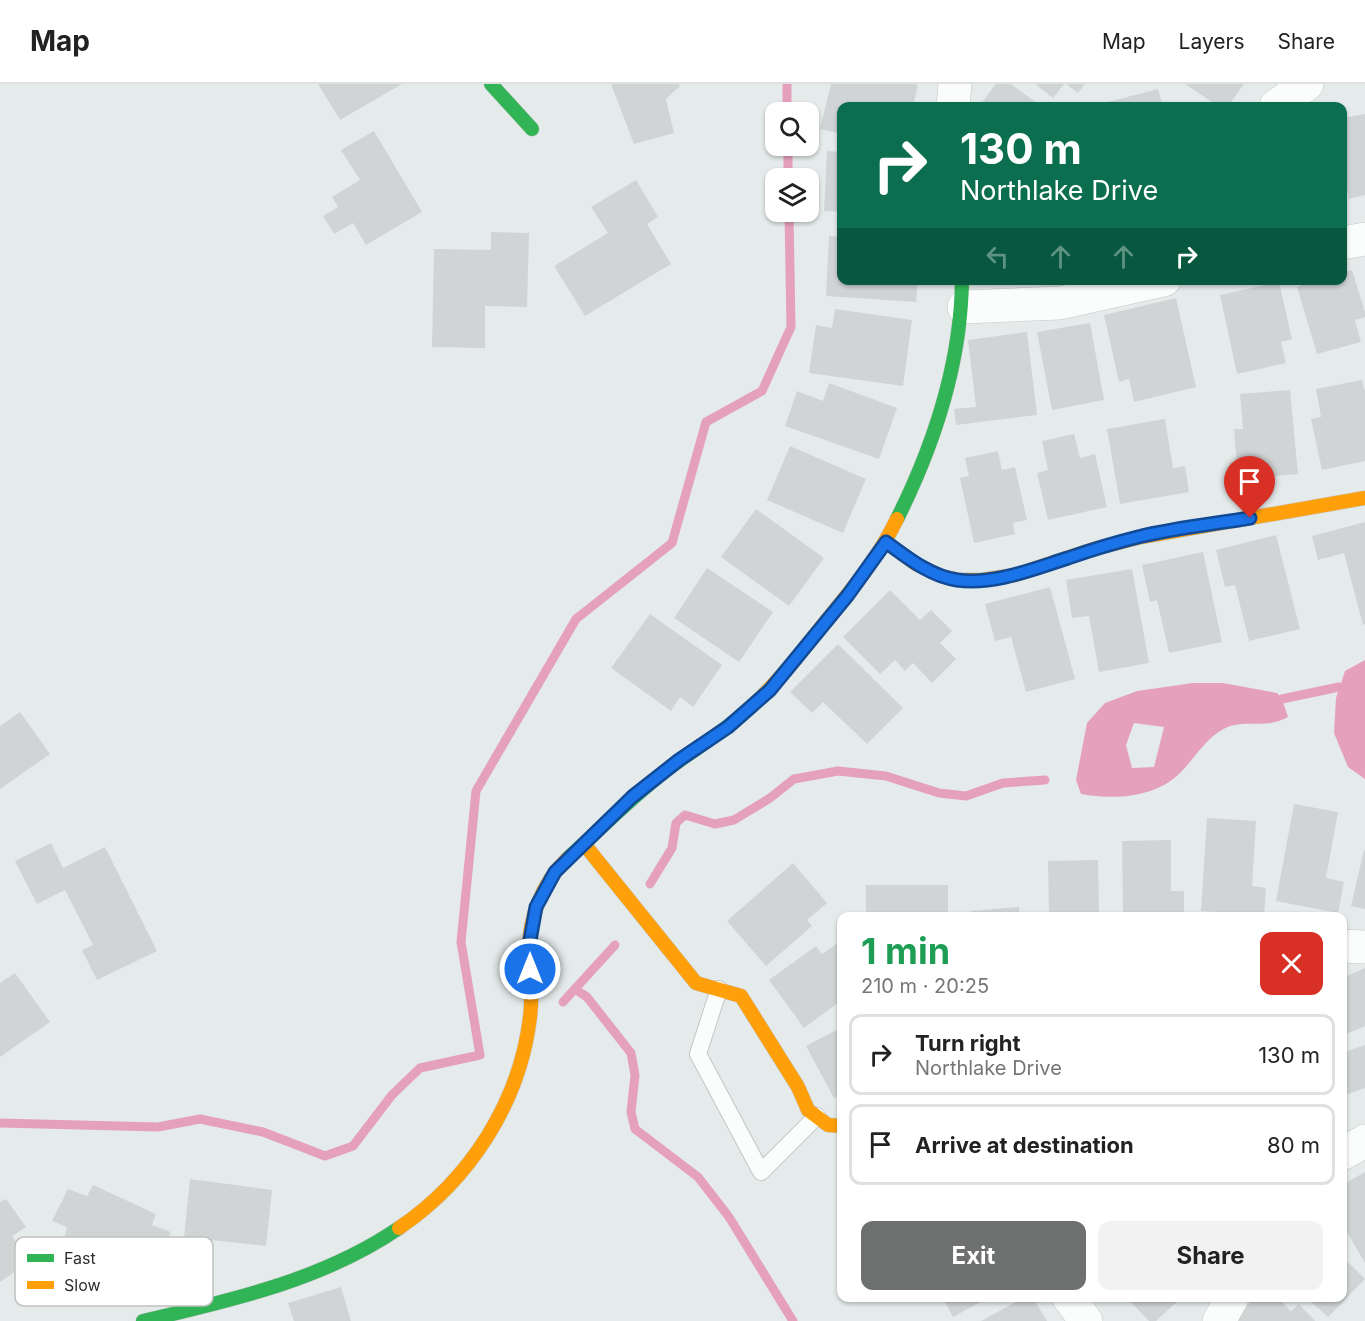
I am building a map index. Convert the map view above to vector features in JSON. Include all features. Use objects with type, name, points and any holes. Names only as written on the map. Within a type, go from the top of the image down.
[{"type":"street","points":[[491,84],[532,129]]},
{"type":"street","points":[[953,102],[955,84]]},
{"type":"street","points":[[1281,102],[1306,84]]},
{"type":"street","points":[[1347,242],[1365,239]]},
{"type":"street","points":[[213,1304],[258,1293],[310,1276],[345,1262],[400,1230],[448,1188],[487,1138],[516,1081],[528,1037],[532,992],[529,946],[536,907],[555,872],[632,797],[679,760],[728,727],[770,690],[848,595],[886,542],[920,468],[937,424],[950,375],[963,293],[1060,303],[1141,285]]},
{"type":"street","points":[[886,542],[916,564],[941,576],[959,580],[982,580],[1015,575],[1094,549],[1141,537],[1365,498]]},
{"type":"street","points":[[584,844],[696,983],[741,996],[798,1087],[808,1110],[828,1125],[837,1126]]},
{"type":"street","points":[[1347,946],[1365,947]]},
{"type":"street","points":[[1347,1151],[1365,1141]]},
{"type":"street","points":[[1072,1302],[1086,1321]]},
{"type":"street","points":[[1219,1321],[1230,1302]]},
{"type":"street","points":[[143,1321],[205,1306]]},
{"type":"lane","points":[[719,989],[698,1054],[761,1172],[817,1116]]},
{"type":"shaded area","points":[[1365,660],[1365,779],[1348,767],[1334,733],[1336,698],[1345,671]]},
{"type":"shaded area","points":[[1193,683],[1223,683],[1277,693],[1282,699],[1288,717],[1273,723],[1237,724],[1222,730],[1209,740],[1180,773],[1159,788],[1120,797],[1081,794],[1076,780],[1087,723],[1105,703],[1137,691]],"holes":[[[1134,723],[1164,727],[1154,767],[1132,768],[1126,745]]]},
{"type":"building","points":[[318,84],[402,84],[340,120]]},
{"type":"building","points":[[611,84],[679,84],[680,86],[666,99],[674,133],[634,144]]},
{"type":"building","points":[[831,84],[918,85],[914,102],[837,102],[837,133],[820,129]]},
{"type":"building","points":[[996,84],[1011,84],[1036,102],[982,102]]},
{"type":"building","points":[[1035,84],[1064,84],[1053,98]]},
{"type":"building","points":[[1066,84],[1085,84],[1078,93]]},
{"type":"building","points":[[1185,84],[1244,84],[1231,102],[1212,102]]},
{"type":"building","points":[[1158,89],[1162,102],[1108,102]]},
{"type":"building","points":[[1365,114],[1365,195],[1349,199],[1347,190],[1347,117]]},
{"type":"building","points":[[374,131],[422,212],[366,245],[353,223],[334,234],[323,216],[338,207],[332,197],[360,180],[341,150]]},
{"type":"building","points":[[827,151],[837,152],[837,212],[824,211]]},
{"type":"building","points":[[636,180],[658,217],[647,224],[671,264],[585,316],[554,266],[608,233],[591,207]]},
{"type":"building","points":[[491,232],[529,233],[527,307],[485,306],[485,348],[432,347],[434,249],[491,250]]},
{"type":"building","points":[[829,236],[837,237],[837,285],[918,285],[916,302],[826,296]]},
{"type":"building","points":[[1352,270],[1365,312],[1365,317],[1355,320],[1361,342],[1317,354],[1297,287],[1347,285],[1347,272]]},
{"type":"building","points":[[1265,285],[1280,285],[1292,339],[1281,342],[1286,363],[1237,374],[1220,295]]},
{"type":"building","points":[[1176,298],[1196,387],[1134,402],[1129,379],[1119,382],[1104,315]]},
{"type":"building","points":[[835,309],[912,320],[903,386],[809,373],[816,325],[832,328]]},
{"type":"building","points":[[1090,323],[1104,400],[1052,410],[1037,332]]},
{"type":"building","points":[[1027,332],[1037,415],[956,425],[954,409],[976,407],[968,340]]},
{"type":"building","points":[[1362,380],[1365,391],[1365,461],[1322,470],[1311,419],[1321,417],[1316,389]]},
{"type":"building","points":[[829,383],[897,408],[879,459],[785,426],[797,391],[823,401]]},
{"type":"building","points":[[1290,390],[1298,474],[1238,479],[1234,429],[1243,429],[1240,394]]},
{"type":"building","points":[[1165,419],[1173,468],[1185,466],[1189,492],[1120,504],[1107,429]]},
{"type":"building","points":[[1074,434],[1080,458],[1095,454],[1107,507],[1048,520],[1037,473],[1048,470],[1042,441]]},
{"type":"building","points":[[790,446],[866,479],[843,533],[767,500]]},
{"type":"building","points":[[998,451],[1002,470],[1015,467],[1027,520],[1013,523],[1015,534],[974,543],[960,478],[969,476],[965,458]]},
{"type":"building","points":[[756,509],[824,558],[789,606],[721,557]]},
{"type":"building","points":[[1365,522],[1365,624],[1363,625],[1344,553],[1318,560],[1312,536]]},
{"type":"building","points":[[1276,535],[1300,629],[1249,641],[1235,585],[1225,587],[1216,550]]},
{"type":"building","points":[[1203,552],[1222,642],[1169,653],[1157,600],[1150,602],[1142,565]]},
{"type":"building","points":[[707,568],[773,612],[739,662],[674,618]]},
{"type":"building","points":[[1132,569],[1149,663],[1099,672],[1089,616],[1072,618],[1066,580]]},
{"type":"building","points":[[1050,587],[1075,679],[1026,692],[1011,637],[995,641],[985,604]]},
{"type":"building","points":[[890,590],[920,620],[931,610],[952,631],[940,643],[956,659],[932,683],[913,663],[905,671],[895,660],[880,674],[843,637]]},
{"type":"building","points":[[650,614],[722,665],[693,707],[680,697],[671,711],[611,668]]},
{"type":"building","points":[[838,644],[903,708],[867,744],[823,702],[812,713],[790,692]]},
{"type":"building","points":[[20,712],[50,754],[0,789],[0,726]]},
{"type":"building","points":[[1294,804],[1338,812],[1326,878],[1344,882],[1338,912],[1276,901]]},
{"type":"building","points":[[1207,818],[1256,821],[1252,886],[1266,888],[1264,912],[1201,911]]},
{"type":"building","points":[[1171,840],[1171,891],[1184,891],[1184,912],[1123,912],[1122,841]]},
{"type":"building","points":[[51,843],[63,868],[105,847],[157,951],[97,980],[82,950],[93,945],[65,890],[37,904],[15,861]]},
{"type":"building","points":[[1365,851],[1365,909],[1351,906]]},
{"type":"building","points":[[1098,860],[1099,912],[1049,912],[1048,861]]},
{"type":"building","points":[[793,863],[827,903],[807,920],[812,926],[766,966],[727,921]]},
{"type":"building","points":[[866,885],[948,885],[948,912],[866,912]]},
{"type":"building","points":[[1019,907],[1020,912],[971,912]]},
{"type":"building","points":[[837,944],[837,1004],[804,1028],[769,980],[816,946],[822,954]]},
{"type":"building","points":[[1365,968],[1365,1026],[1347,1034],[1347,976]]},
{"type":"building","points":[[15,973],[50,1022],[0,1057],[0,983]]},
{"type":"building","points":[[837,1030],[837,1096],[834,1098],[806,1046]]},
{"type":"building","points":[[1365,1045],[1365,1088],[1347,1094],[1347,1051]]},
{"type":"building","points":[[1365,1172],[1365,1263],[1347,1232],[1347,1182]]},
{"type":"building","points":[[190,1179],[272,1190],[266,1246],[213,1240],[213,1237],[184,1237]]},
{"type":"building","points":[[93,1185],[156,1214],[152,1225],[171,1232],[169,1237],[64,1237],[67,1227],[52,1221],[68,1189],[87,1196]]},
{"type":"building","points":[[6,1199],[26,1227],[12,1236],[15,1241],[15,1272],[0,1282],[0,1202]]},
{"type":"building","points":[[1347,1261],[1365,1279],[1347,1297]]},
{"type":"building","points":[[341,1287],[351,1321],[294,1321],[288,1303]]},
{"type":"building","points":[[945,1302],[981,1302],[953,1317]]},
{"type":"building","points":[[1016,1302],[1035,1302],[1047,1321],[981,1321]]},
{"type":"building","points":[[1131,1302],[1177,1302],[1156,1321],[1149,1321]]},
{"type":"building","points":[[1251,1302],[1282,1302],[1291,1311],[1299,1304],[1315,1321],[1239,1321],[1235,1317]]},
{"type":"building","points":[[1311,1302],[1343,1302],[1328,1317]]},
{"type":"waterway","points":[[787,84],[787,102]]},
{"type":"waterway","points":[[788,156],[788,168]]},
{"type":"waterway","points":[[0,1123],[158,1127],[200,1119],[263,1132],[325,1156],[353,1146],[392,1095],[420,1068],[480,1055],[461,942],[476,791],[576,619],[672,543],[706,422],[762,391],[791,327],[789,222]]},
{"type":"waterway","points":[[1282,699],[1339,687]]},
{"type":"waterway","points":[[650,884],[672,848],[676,823],[685,815],[715,824],[734,820],[770,798],[794,779],[838,771],[886,776],[939,793],[966,796],[1003,783],[1045,780]]},
{"type":"waterway","points":[[563,1002],[615,945]]},
{"type":"waterway","points":[[575,989],[587,997],[631,1053],[635,1075],[631,1112],[635,1129],[698,1177],[729,1217],[793,1321]]},
{"type":"traffic: fast","points":[[491,84],[532,129]]},
{"type":"traffic: fast","points":[[897,519],[923,462],[943,403],[957,342],[962,285]]},
{"type":"traffic: fast","points":[[567,859],[651,782],[753,705]]},
{"type":"traffic: fast","points":[[213,1304],[308,1275],[370,1246],[399,1228]]},
{"type":"traffic: fast","points":[[143,1321],[206,1306]]},
{"type":"traffic: slow","points":[[886,542],[916,564],[941,576],[959,580],[982,580],[1015,575],[1094,549],[1141,537],[1365,498]]},
{"type":"traffic: slow","points":[[753,705],[791,664],[855,585],[882,547],[897,519]]},
{"type":"traffic: slow","points":[[584,844],[696,983],[741,996],[798,1087],[808,1110],[828,1125],[837,1126]]},
{"type":"traffic: slow","points":[[399,1228],[425,1209],[469,1163],[503,1108],[524,1049],[530,1017],[529,941],[534,915],[550,879],[567,859]]},
{"type":"route","points":[[530,969],[529,946],[536,907],[555,872],[632,797],[679,760],[728,727],[770,690],[848,595],[886,542],[916,564],[941,576],[959,580],[982,580],[1015,575],[1094,549],[1141,537],[1250,518]]}]
